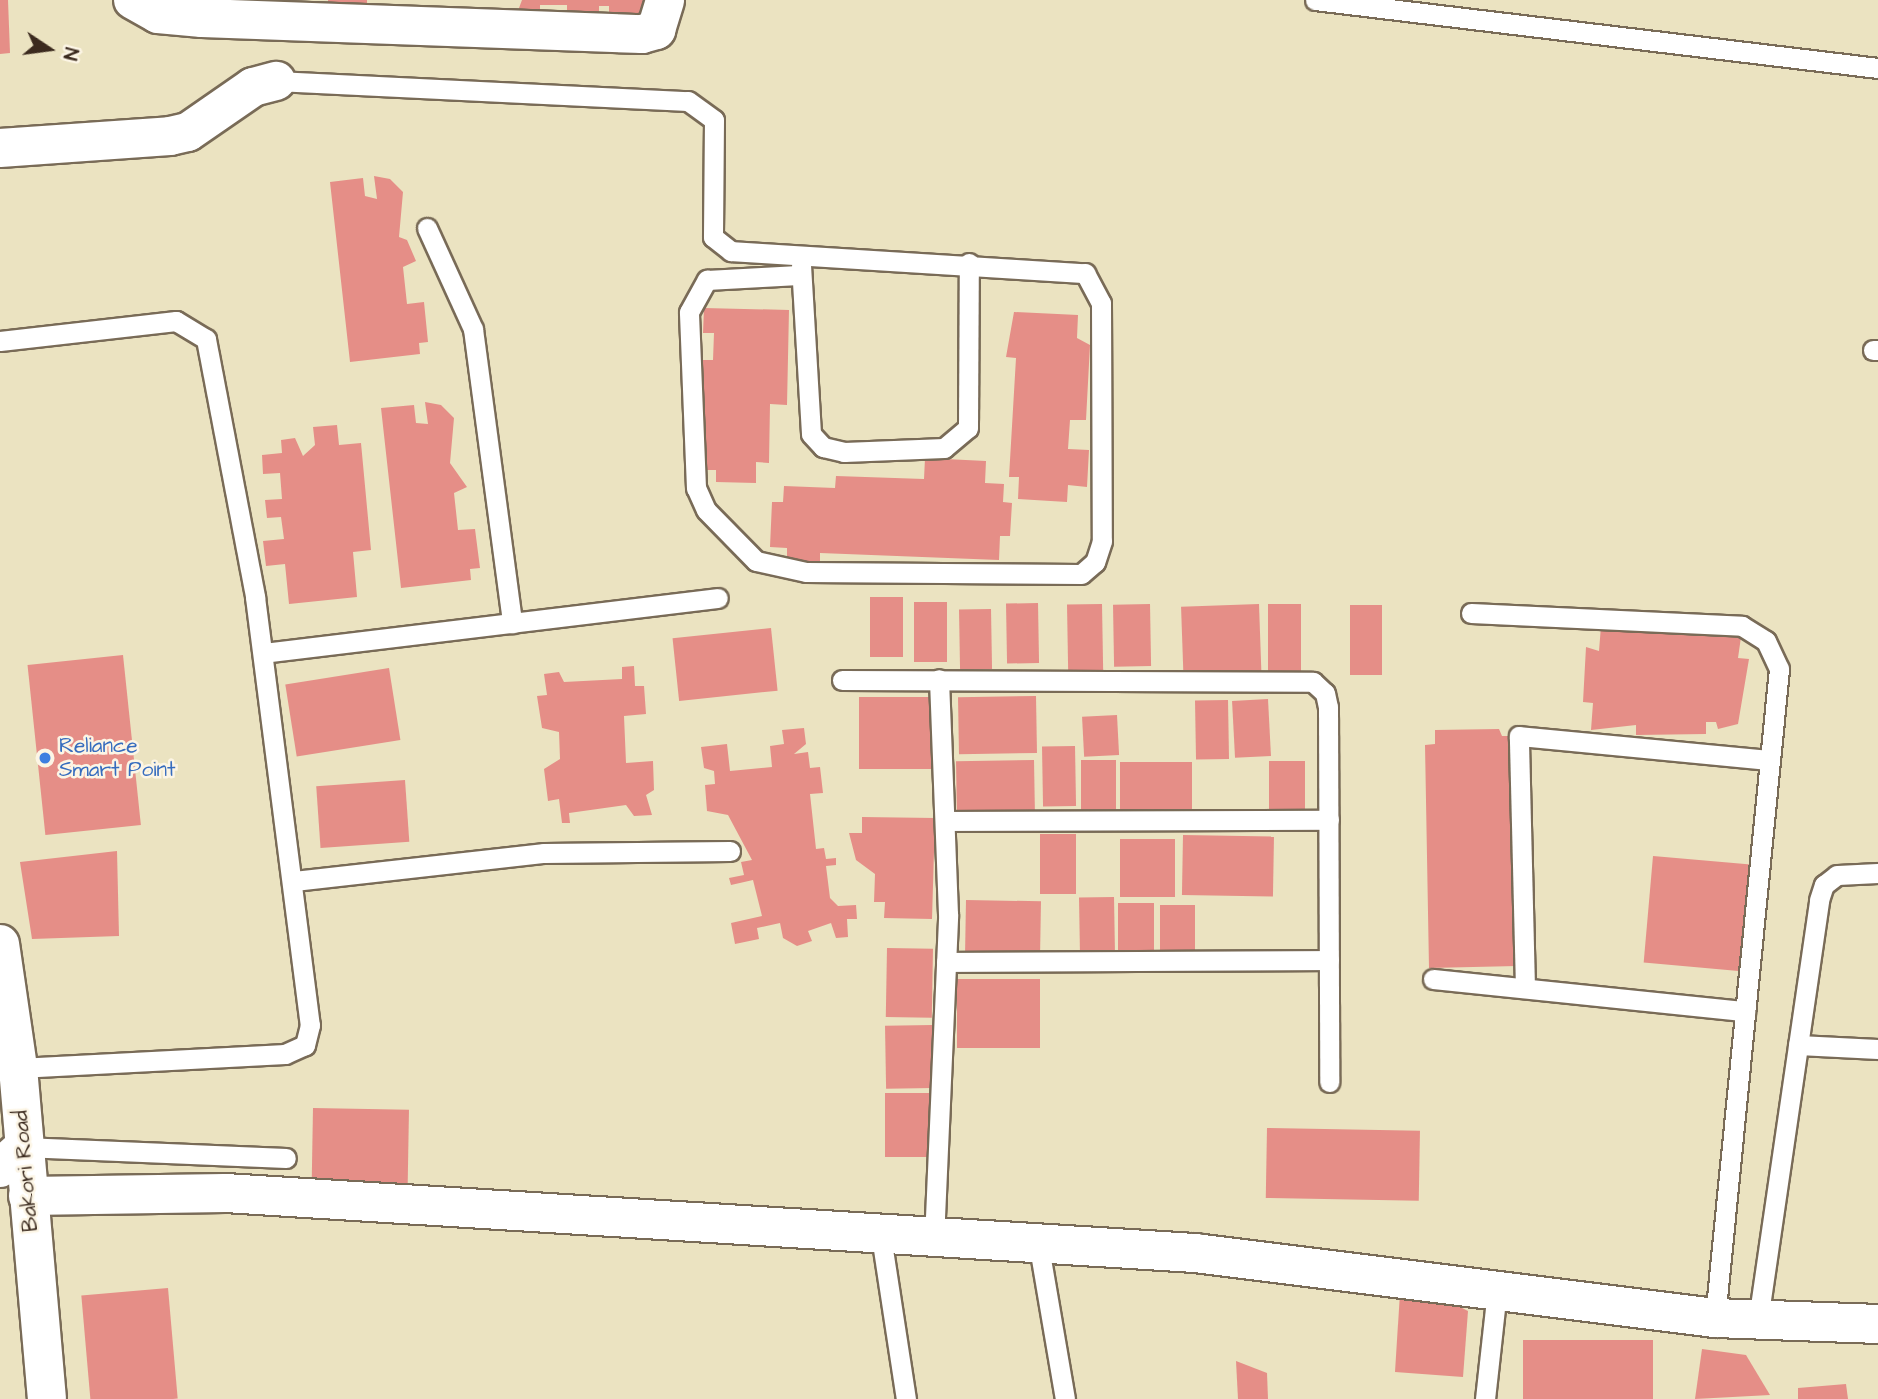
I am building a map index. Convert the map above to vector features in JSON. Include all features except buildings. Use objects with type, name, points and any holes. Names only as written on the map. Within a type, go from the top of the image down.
[{"type":"street","points":[[134,0],[158,14],[201,9],[498,14],[642,34],[656,30],[665,0]]},
{"type":"street","points":[[0,148],[170,136],[188,132],[253,87],[276,81]]},
{"type":"street","name":"Bakori Road","points":[[0,944],[18,1068],[12,1158],[27,1196],[47,1399]]},
{"type":"street","points":[[27,1196],[225,1193],[1039,1247],[1195,1253],[1715,1318],[1878,1324]]},
{"type":"lane","points":[[1315,0],[1878,68]]},
{"type":"lane","points":[[276,81],[688,101],[714,120],[713,237],[731,251],[969,263],[1085,273],[1098,287],[1102,541],[1095,562],[1081,574],[782,570],[756,561],[706,510],[690,446],[689,312],[708,280],[798,275]]},
{"type":"lane","points":[[427,228],[473,329],[512,623]]},
{"type":"lane","points":[[804,254],[798,275],[811,434],[824,447],[844,452],[944,448],[958,442],[970,418],[969,263]]},
{"type":"lane","points":[[0,341],[176,321],[206,339],[263,653],[294,881],[310,1025],[305,1045],[285,1054],[18,1068]]},
{"type":"lane","points":[[263,653],[718,598]]},
{"type":"lane","points":[[1471,613],[1742,626],[1766,641],[1779,669],[1715,1318]]},
{"type":"lane","points":[[934,1240],[946,962],[948,821],[939,679]]},
{"type":"lane","points":[[842,680],[1312,682],[1325,693],[1328,707],[1329,1083]]},
{"type":"lane","points":[[1525,988],[1519,736],[1770,760]]},
{"type":"lane","points":[[948,821],[1329,820]]},
{"type":"lane","points":[[294,881],[544,853],[730,851]]},
{"type":"lane","points":[[1758,1320],[1824,885],[1847,873],[1878,873]]},
{"type":"lane","points":[[946,962],[1329,960]]},
{"type":"lane","points":[[1433,979],[1745,1011]]},
{"type":"lane","points":[[1798,1045],[1878,1049]]},
{"type":"lane","points":[[12,1158],[286,1158]]},
{"type":"lane","points":[[881,1236],[906,1399]]},
{"type":"lane","points":[[1039,1247],[1065,1399]]},
{"type":"lane","points":[[1485,1399],[1497,1290]]},
{"type":"place","name":"Reliance Smart Point","points":[[45,758]]}]
